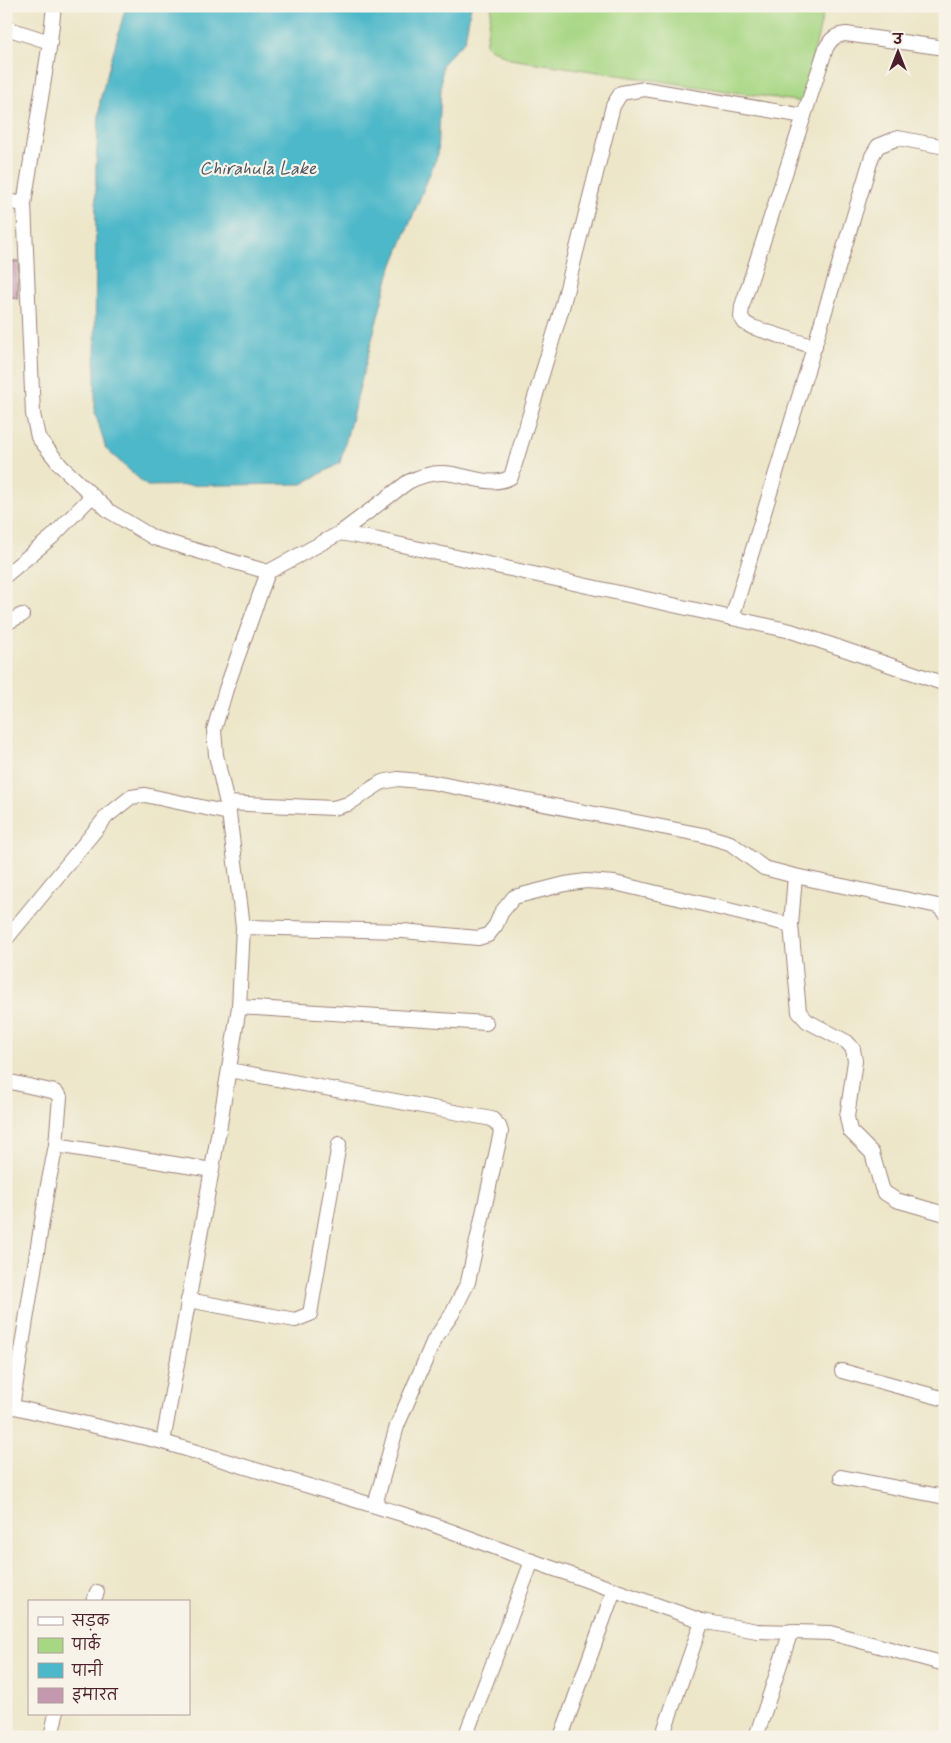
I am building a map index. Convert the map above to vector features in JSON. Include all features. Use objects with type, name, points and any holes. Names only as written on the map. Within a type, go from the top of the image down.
[{"type":"street","points":[[54,6],[24,204],[32,414],[38,437],[60,466],[109,511],[154,538],[268,572]]},
{"type":"street","points":[[6,28],[50,42]]},
{"type":"street","points":[[815,347],[752,327],[745,323],[741,317],[742,306],[826,48],[832,38],[846,34],[945,48]]},
{"type":"street","points":[[163,1442],[240,1007],[242,927],[228,808],[216,755],[214,730],[226,689],[268,572],[340,533],[408,482],[417,478],[442,473],[500,482],[511,477],[562,308],[613,106],[621,93],[644,89],[804,116]]},
{"type":"street","points":[[732,618],[872,156],[878,146],[898,138],[945,147]]},
{"type":"street","points":[[6,201],[24,204]]},
{"type":"street","points":[[6,575],[52,537],[92,496]]},
{"type":"street","points":[[340,533],[380,540],[791,631],[945,684]]},
{"type":"street","points":[[6,623],[22,615]]},
{"type":"street","points":[[6,939],[106,816],[132,797],[145,795],[228,808],[333,808],[348,804],[382,782],[398,779],[430,782],[703,835],[730,843],[764,868],[938,906],[945,913]]},
{"type":"street","points":[[795,876],[791,925],[800,1012],[807,1021],[847,1042],[853,1049],[856,1061],[847,1117],[850,1130],[872,1153],[882,1188],[885,1192],[896,1200],[945,1214]]},
{"type":"street","points":[[242,927],[403,931],[478,938],[488,935],[514,897],[586,880],[615,883],[791,925]]},
{"type":"street","points":[[240,1007],[486,1023]]},
{"type":"street","points":[[229,1070],[492,1119],[499,1126],[501,1132],[468,1282],[452,1314],[434,1340],[396,1426],[375,1505]]},
{"type":"street","points":[[6,1081],[55,1092],[60,1097],[56,1145],[46,1190],[9,1406],[163,1442],[375,1505],[702,1621],[757,1631],[831,1633],[945,1664]]},
{"type":"street","points":[[188,1300],[295,1320],[310,1314],[339,1144]]},
{"type":"street","points":[[56,1145],[212,1170]]},
{"type":"street","points":[[842,1371],[945,1399]]},
{"type":"street","points":[[842,1477],[945,1497]]},
{"type":"street","points":[[465,1737],[532,1561]]},
{"type":"street","points":[[561,1737],[614,1590]]},
{"type":"street","points":[[662,1737],[702,1621]]},
{"type":"street","points":[[756,1737],[791,1631]]},
{"type":"street","points":[[51,1737],[56,1716]]},
{"type":"green space","points":[[492,6],[825,6],[802,102],[510,59],[485,45]]},
{"type":"water","name":"Chirahula Lake","points":[[126,6],[471,6],[465,40],[442,64],[438,154],[389,274],[340,463],[302,484],[147,486],[106,449],[95,412],[96,166],[100,100]]},
{"type":"building","points":[[6,261],[18,261],[18,298],[6,298]]}]
